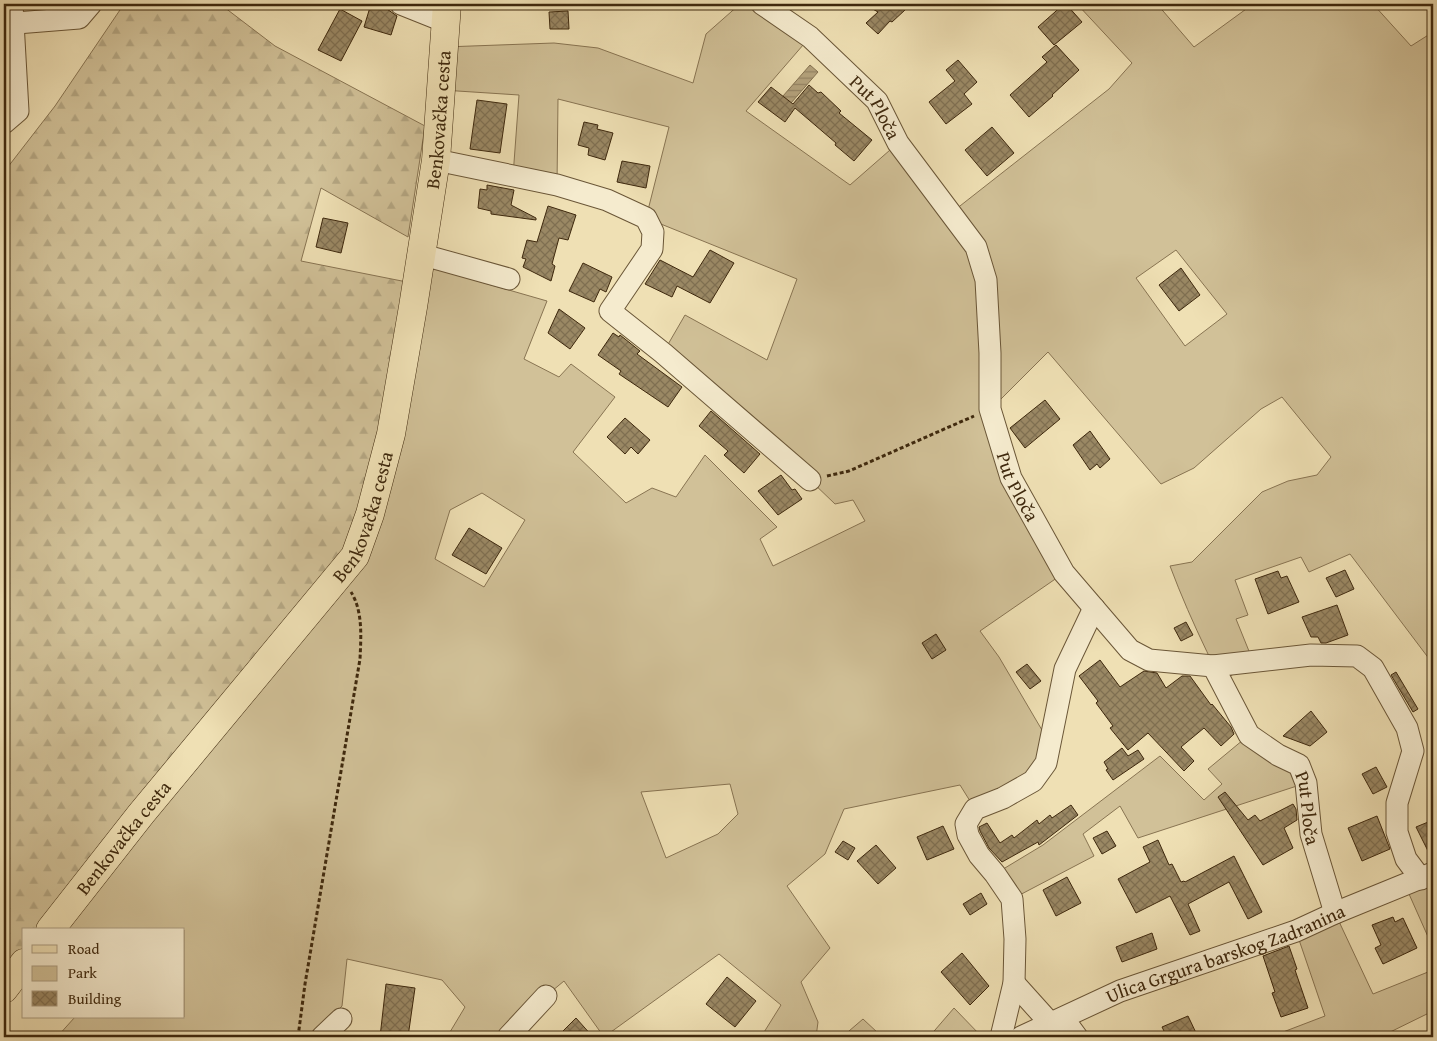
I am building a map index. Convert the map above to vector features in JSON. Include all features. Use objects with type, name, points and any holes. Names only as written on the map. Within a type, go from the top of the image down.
[{"type":"main road","name":"Benkovačka cesta","points":[[52,928],[141,814],[355,556],[370,514],[391,434],[422,256],[436,160],[447,13]]},
{"type":"main road","points":[[4,989],[22,966]]},
{"type":"street","points":[[401,4],[447,13]]},
{"type":"street","name":"Put Ploča","points":[[762,4],[810,37],[877,101],[898,143],[976,247],[986,280],[990,353],[990,409],[1011,478],[1064,573],[1130,650],[1149,660],[1213,666],[1249,735],[1278,755],[1298,765],[1306,782],[1311,834],[1336,913]]},
{"type":"street","points":[[4,123],[18,111],[9,17],[85,11]]},
{"type":"street","points":[[436,160],[557,185],[607,200],[646,218],[653,232],[652,249],[610,311],[670,359],[810,480]]},
{"type":"street","points":[[422,256],[509,279]]},
{"type":"street","points":[[1001,1037],[1014,983],[1015,939],[1012,899],[979,855],[968,835],[966,824],[975,809],[1033,782],[1046,763],[1065,669],[1094,608]]},
{"type":"street","points":[[1213,666],[1311,655],[1357,656],[1373,668],[1407,728],[1413,751],[1397,802],[1397,832],[1406,859],[1427,876]]},
{"type":"street","name":"Ulica Grgura barskog Zadranina","points":[[1021,1037],[1120,991],[1296,931],[1427,876]]},
{"type":"street","points":[[1014,983],[1078,1037]]},
{"type":"street","points":[[508,1037],[546,996]]},
{"type":"street","points":[[322,1037],[340,1019]]},
{"type":"path","points":[[810,480],[849,471],[990,409]]},
{"type":"path","points":[[298,1037],[305,984],[360,659],[360,619],[354,598],[340,574]]},
{"type":"green space","points":[[124,4],[220,4],[275,46],[425,126],[408,237],[321,188],[301,261],[417,284],[370,514],[52,928],[22,928],[22,966],[4,989],[4,172],[55,106]]},
{"type":"green space","points":[[740,4],[762,4],[810,37],[746,111],[850,185],[898,143],[951,213],[1109,89],[1132,63],[1077,4],[1157,4],[1194,47],[1253,4],[1373,4],[1411,46],[1433,32],[1433,664],[1350,554],[1309,572],[1301,557],[1235,580],[1248,615],[1236,619],[1253,661],[1226,679],[1252,730],[1306,783],[1138,838],[1120,806],[1083,834],[1094,856],[1012,899],[995,874],[1043,845],[1160,756],[1204,800],[1222,784],[1208,769],[1249,735],[1197,631],[1170,566],[1192,562],[1262,492],[1288,481],[1317,475],[1331,457],[1282,397],[1261,409],[1194,468],[1161,484],[1048,352],[990,410],[1064,573],[980,631],[999,657],[1049,742],[1046,763],[975,809],[960,785],[844,809],[825,854],[787,886],[830,948],[801,982],[818,1022],[816,1037],[761,1037],[781,1005],[719,954],[604,1037],[564,981],[546,996],[508,1037],[447,1037],[465,1007],[442,980],[347,959],[342,1006],[313,1037],[57,1037],[74,1018],[185,1018],[185,928],[51,928],[421,257],[474,280],[547,301],[524,359],[559,377],[571,364],[615,397],[573,452],[626,503],[652,488],[676,497],[705,455],[777,527],[760,539],[773,566],[865,521],[853,500],[835,504],[810,480],[663,353],[685,315],[767,360],[797,279],[646,218],[669,127],[558,99],[557,185],[513,176],[519,95],[442,90],[444,47],[554,43],[598,48],[693,83],[706,34]],"holes":[[[1176,250],[1227,314],[1185,346],[1136,278]],[[482,493],[525,520],[484,587],[435,559],[450,510]],[[730,784],[738,814],[718,834],[666,858],[641,792]]]},
{"type":"green space","points":[[1433,873],[1433,948],[1405,885]]},
{"type":"green space","points":[[1335,913],[1373,994],[1433,970],[1433,1011],[1380,1037],[1270,1037],[1325,1016],[1296,931]]},
{"type":"green space","points":[[954,1008],[982,1037],[929,1037]]},
{"type":"green space","points":[[863,1019],[878,1033],[873,1037],[842,1037]]},
{"type":"shaded area","points":[[810,65],[818,72],[791,103],[783,96]]},
{"type":"building","points":[[371,4],[389,4],[387,9],[397,16],[391,35],[364,27]]},
{"type":"building","points":[[864,4],[898,4],[905,10],[892,22],[890,21],[878,34],[866,23],[878,12]]},
{"type":"building","points":[[1064,4],[1082,22],[1054,45],[1038,27]]},
{"type":"building","points":[[340,9],[362,21],[341,61],[318,50]]},
{"type":"building","points":[[568,11],[569,29],[550,29],[549,12]]},
{"type":"building","points":[[1056,45],[1079,70],[1029,117],[1010,95],[1047,62],[1042,57]]},
{"type":"building","points":[[958,60],[977,82],[964,94],[972,104],[946,124],[929,102],[955,81],[946,70]]},
{"type":"building","points":[[809,85],[818,93],[821,92],[841,111],[839,113],[872,140],[854,161],[795,108],[785,122],[758,102],[771,87],[793,104]]},
{"type":"building","points":[[477,100],[507,104],[500,153],[470,149]]},
{"type":"building","points":[[584,122],[598,125],[597,129],[613,133],[605,160],[588,155],[589,148],[578,145]]},
{"type":"building","points":[[992,127],[1014,153],[987,176],[965,150]]},
{"type":"building","points":[[622,161],[650,166],[646,188],[617,182]]},
{"type":"building","points":[[487,185],[514,190],[511,205],[536,218],[536,220],[491,214],[491,211],[478,208],[480,189],[487,190]]},
{"type":"building","points":[[548,206],[576,215],[568,240],[559,238],[552,264],[555,266],[551,281],[523,267],[526,259],[522,258],[527,240],[537,242]]},
{"type":"building","points":[[323,218],[348,223],[341,253],[316,247]]},
{"type":"building","points":[[710,250],[734,263],[710,303],[677,286],[672,297],[645,284],[660,260],[693,277]]},
{"type":"building","points":[[583,263],[612,277],[606,292],[600,289],[594,302],[569,291]]},
{"type":"building","points":[[1181,268],[1200,295],[1179,311],[1159,285]]},
{"type":"building","points":[[559,309],[585,328],[570,349],[548,333]]},
{"type":"building","points":[[613,333],[619,337],[620,335],[640,351],[637,354],[682,387],[668,407],[619,374],[621,371],[598,355]]},
{"type":"building","points":[[1045,400],[1060,419],[1025,448],[1010,428]]},
{"type":"building","points":[[711,411],[760,454],[744,473],[724,455],[728,451],[699,426]]},
{"type":"building","points":[[625,418],[650,440],[638,454],[631,447],[625,454],[607,437]]},
{"type":"building","points":[[1090,431],[1110,459],[1100,468],[1097,464],[1090,470],[1073,445]]},
{"type":"building","points":[[781,475],[792,490],[795,489],[802,499],[778,515],[758,491]]},
{"type":"building","points":[[469,528],[502,548],[486,574],[452,555]]},
{"type":"building","points":[[1345,570],[1354,589],[1336,597],[1326,578]]},
{"type":"building","points":[[1278,571],[1281,578],[1287,576],[1299,602],[1268,614],[1255,579]]},
{"type":"building","points":[[1337,605],[1348,635],[1326,643],[1321,643],[1318,637],[1311,637],[1302,617]]},
{"type":"building","points":[[1186,622],[1193,635],[1181,641],[1174,628]]},
{"type":"building","points":[[936,634],[946,650],[932,659],[922,643]]},
{"type":"building","points":[[1100,660],[1120,687],[1144,671],[1157,673],[1166,688],[1182,676],[1190,676],[1211,705],[1231,727],[1234,734],[1221,746],[1204,728],[1181,747],[1194,761],[1184,771],[1148,733],[1128,750],[1110,728],[1113,726],[1096,703],[1098,701],[1079,676]]},
{"type":"building","points":[[1027,664],[1041,681],[1030,689],[1016,672]]},
{"type":"building","points":[[1396,672],[1418,709],[1413,712],[1391,675]]},
{"type":"building","points":[[1311,711],[1327,732],[1310,746],[1283,736]]},
{"type":"building","points":[[1122,748],[1128,756],[1138,750],[1144,759],[1113,780],[1106,770],[1108,769],[1104,762]]},
{"type":"building","points":[[1376,767],[1387,787],[1373,794],[1362,774]]},
{"type":"building","points":[[1225,792],[1248,820],[1255,815],[1260,821],[1293,804],[1296,809],[1297,820],[1284,828],[1293,848],[1263,865],[1218,797]]},
{"type":"building","points":[[1071,805],[1078,815],[1039,845],[1038,842],[1002,862],[989,848],[980,831],[979,827],[987,823],[1000,843],[1012,835],[1014,838],[1037,820],[1039,824],[1050,815],[1052,818]]},
{"type":"building","points":[[1377,816],[1390,849],[1362,861],[1348,828]]},
{"type":"building","points":[[1433,820],[1433,861],[1416,827]]},
{"type":"building","points":[[943,826],[954,849],[927,860],[917,837]]},
{"type":"building","points":[[1107,831],[1116,846],[1102,854],[1093,838]]},
{"type":"building","points":[[1158,840],[1169,865],[1172,864],[1181,882],[1185,882],[1234,856],[1262,912],[1248,919],[1229,882],[1188,904],[1200,931],[1190,935],[1170,896],[1136,913],[1118,879],[1150,862],[1143,847]]},
{"type":"building","points":[[843,841],[855,848],[848,860],[835,852]]},
{"type":"building","points":[[876,845],[896,868],[878,884],[857,861]]},
{"type":"building","points":[[1067,877],[1081,903],[1056,916],[1043,890]]},
{"type":"building","points":[[981,893],[987,904],[970,915],[963,904]]},
{"type":"building","points":[[1393,917],[1395,922],[1403,918],[1417,948],[1383,964],[1375,948],[1381,945],[1372,925]]},
{"type":"building","points":[[1152,933],[1157,949],[1122,962],[1116,947]]},
{"type":"building","points":[[1289,946],[1308,1008],[1281,1017],[1272,993],[1275,992],[1263,956]]},
{"type":"building","points":[[962,953],[989,986],[970,1005],[941,972]]},
{"type":"building","points":[[727,977],[756,1001],[735,1027],[706,1004]]},
{"type":"building","points":[[386,984],[415,988],[408,1037],[380,1037]]},
{"type":"building","points":[[1188,1016],[1198,1037],[1167,1037],[1162,1027]]},
{"type":"building","points":[[576,1018],[593,1037],[557,1037]]}]
